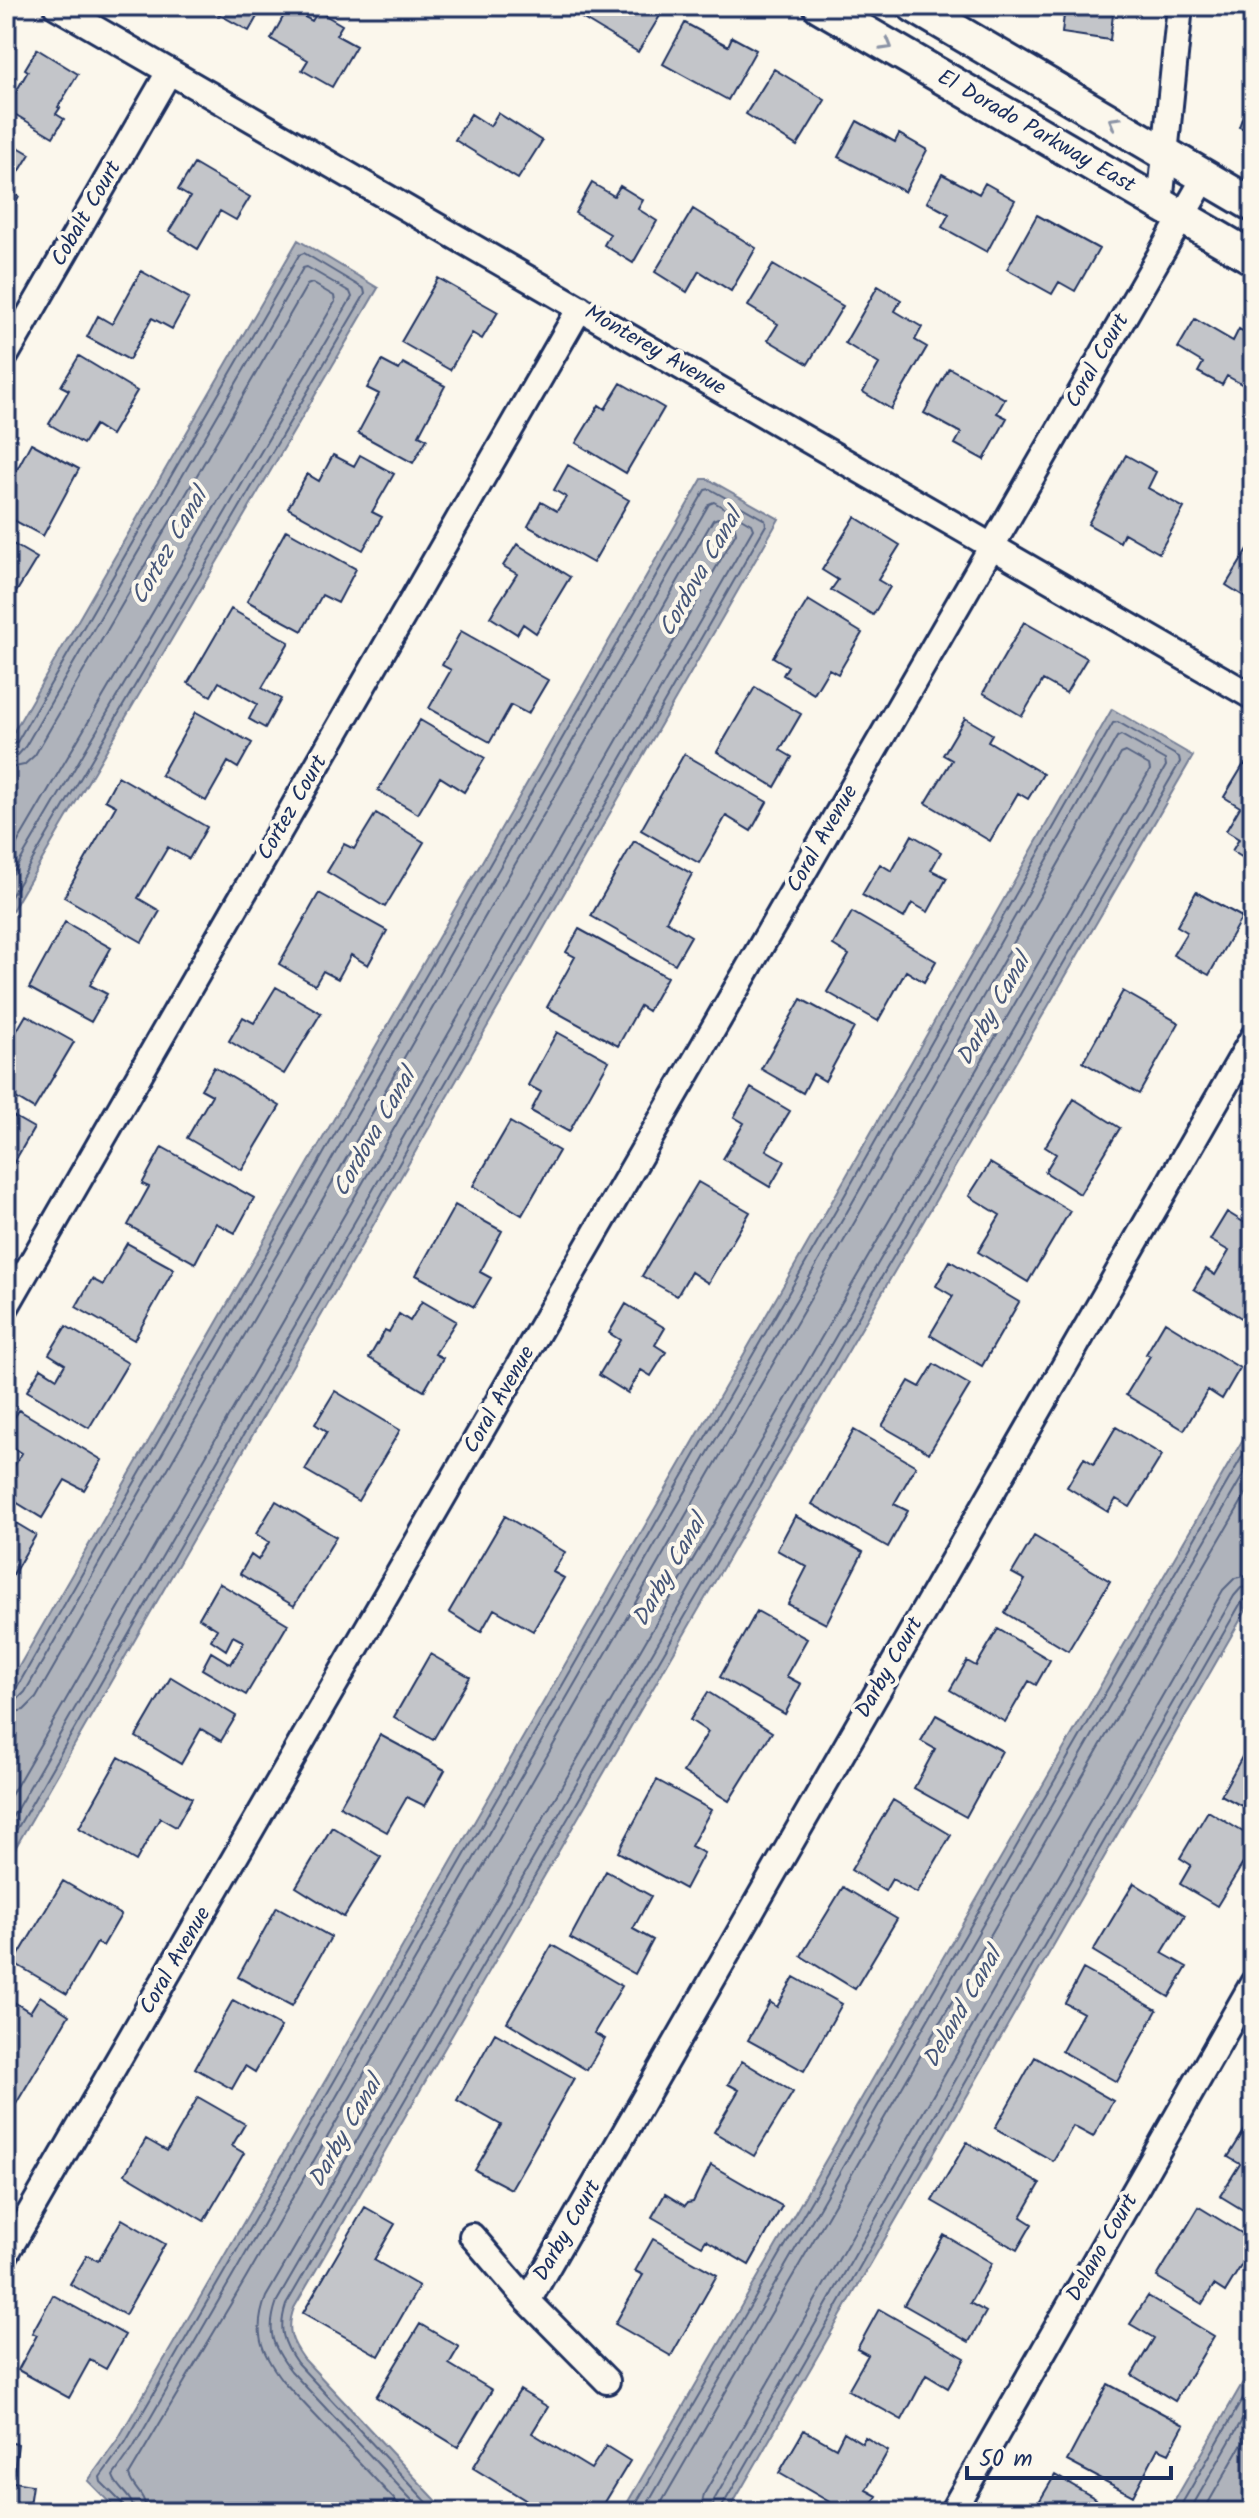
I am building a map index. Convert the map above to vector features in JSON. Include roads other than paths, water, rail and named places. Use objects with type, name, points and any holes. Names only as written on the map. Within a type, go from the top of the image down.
[{"type":"street","name":"Monterey Avenue","points":[[56,6],[1253,697]]},
{"type":"street","name":"El Dorado Parkway East","points":[[820,6],[1253,258]]},
{"type":"street","points":[[914,6],[1253,205]]},
{"type":"street","points":[[1171,210],[1166,153],[1180,6]]},
{"type":"street","name":"Cobalt Court","points":[[6,355],[169,72]]},
{"type":"street","name":"Coral Court","points":[[992,545],[1171,210],[1205,177]]},
{"type":"street","name":"Cortez Court","points":[[6,1307],[580,308]]},
{"type":"street","name":"Coral Avenue","points":[[6,2254],[992,545]]},
{"type":"street","name":"Darby Court","points":[[528,2301],[1253,1037]]},
{"type":"street","name":"Delano Court","points":[[952,2512],[1253,1983]]},
{"type":"street","name":"Darby Court","points":[[472,2236],[528,2301],[607,2381]]},
{"type":"water","name":"Cortez Canal","points":[[298,240],[378,288],[6,921],[6,745]]},
{"type":"water","name":"Cordova Canal","points":[[702,479],[708,479],[779,519],[6,1864],[6,1689]]},
{"type":"water","name":"Darby Canal","points":[[1112,709],[1193,756],[294,2308],[290,2322],[291,2335],[304,2359],[447,2512],[119,2512],[88,2481],[118,2439],[219,2265]]},
{"type":"water","name":"Deland Canal","points":[[1253,1422],[1253,1598],[728,2512],[622,2512]]},
{"type":"water","points":[[1253,2365],[1253,2512],[1168,2512]]}]
